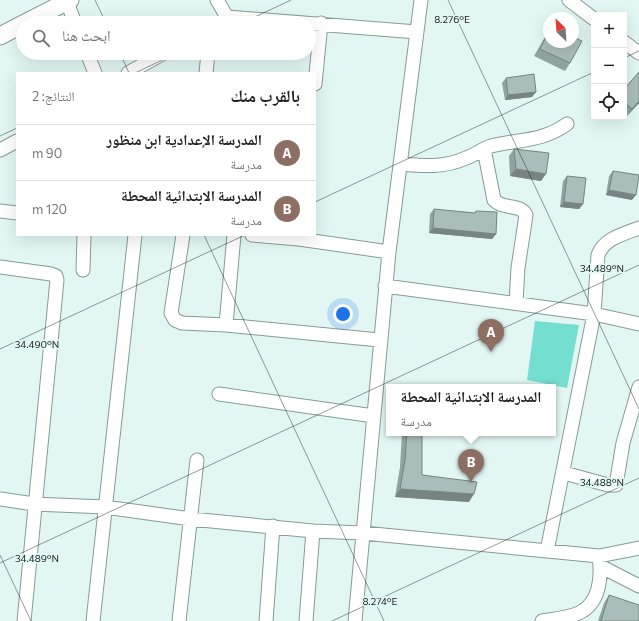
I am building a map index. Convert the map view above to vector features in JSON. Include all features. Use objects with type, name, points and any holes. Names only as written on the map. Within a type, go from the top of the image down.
[{"type":"main road","points":[[38,16],[68,1]]},
{"type":"main road","points":[[0,36],[16,27]]},
{"type":"street","points":[[217,0],[221,16]]},
{"type":"street","points":[[355,621],[388,252],[421,0]]},
{"type":"street","points":[[68,1],[73,16]]},
{"type":"street","points":[[575,2],[591,16]]},
{"type":"street","points":[[316,24],[417,32]]},
{"type":"street","points":[[316,74],[321,24]]},
{"type":"street","points":[[627,44],[639,53]]},
{"type":"street","points":[[90,60],[95,72]]},
{"type":"street","points":[[134,71],[152,60]]},
{"type":"street","points":[[206,72],[207,60]]},
{"type":"street","points":[[400,164],[445,165],[502,144],[543,137],[555,132],[567,124]]},
{"type":"street","points":[[0,150],[16,142]]},
{"type":"street","points":[[484,150],[494,200],[498,205],[520,209],[526,215],[518,268],[516,303]]},
{"type":"street","points":[[0,211],[16,213]]},
{"type":"street","points":[[547,551],[564,473],[594,314],[598,255],[601,247],[611,240],[639,228]]},
{"type":"street","points":[[83,270],[84,236]]},
{"type":"street","points":[[93,621],[104,507],[135,236]]},
{"type":"street","points":[[183,236],[171,313],[175,320],[182,323],[226,325],[379,340]]},
{"type":"street","points":[[226,325],[234,236]]},
{"type":"street","points":[[276,236],[299,237],[388,252]]},
{"type":"street","points":[[0,267],[51,274],[56,276],[58,280],[34,504],[24,621]]},
{"type":"street","points":[[385,286],[594,314],[639,324]]},
{"type":"street","points":[[564,473],[608,485],[616,485],[623,443],[639,388]]},
{"type":"street","points":[[219,394],[374,416]]},
{"type":"street","points":[[179,621],[197,460]]},
{"type":"street","points":[[0,499],[34,504],[104,507],[191,519],[313,531],[362,533],[547,551],[600,561],[639,586]]},
{"type":"street","points":[[266,621],[273,526]]},
{"type":"street","points":[[306,621],[313,531]]},
{"type":"street","points":[[600,561],[639,548]]},
{"type":"street","points":[[542,621],[571,616],[589,607],[596,594],[600,561]]},
{"type":"green space","points":[[535,321],[579,325],[567,388],[556,386],[556,384],[547,384],[527,380]]},
{"type":"building","points":[[579,40],[582,41],[579,46]]},
{"type":"building","points":[[543,43],[543,48],[578,48],[570,63],[540,49]]},
{"type":"building","points":[[639,72],[639,101],[632,109],[627,105],[627,86]]},
{"type":"building","points":[[534,74],[536,92],[508,95],[506,78]]},
{"type":"building","points":[[514,149],[549,153],[546,174],[516,169]]},
{"type":"building","points":[[613,171],[639,175],[636,195],[609,190]]},
{"type":"building","points":[[567,176],[586,178],[583,204],[564,202]]},
{"type":"building","points":[[434,209],[475,213],[476,211],[497,212],[496,234],[433,228]]},
{"type":"building","points":[[407,436],[422,436],[422,475],[477,482],[474,494],[400,489],[405,460]]},
{"type":"building","points":[[609,595],[639,605],[639,621],[601,621]]},
{"type":"place","name":"المدرسة الإعدادية ابن منظور","points":[[491,352]]},
{"type":"place","name":"المدرسة الابتدائية المحطة","points":[[471,482]]}]
